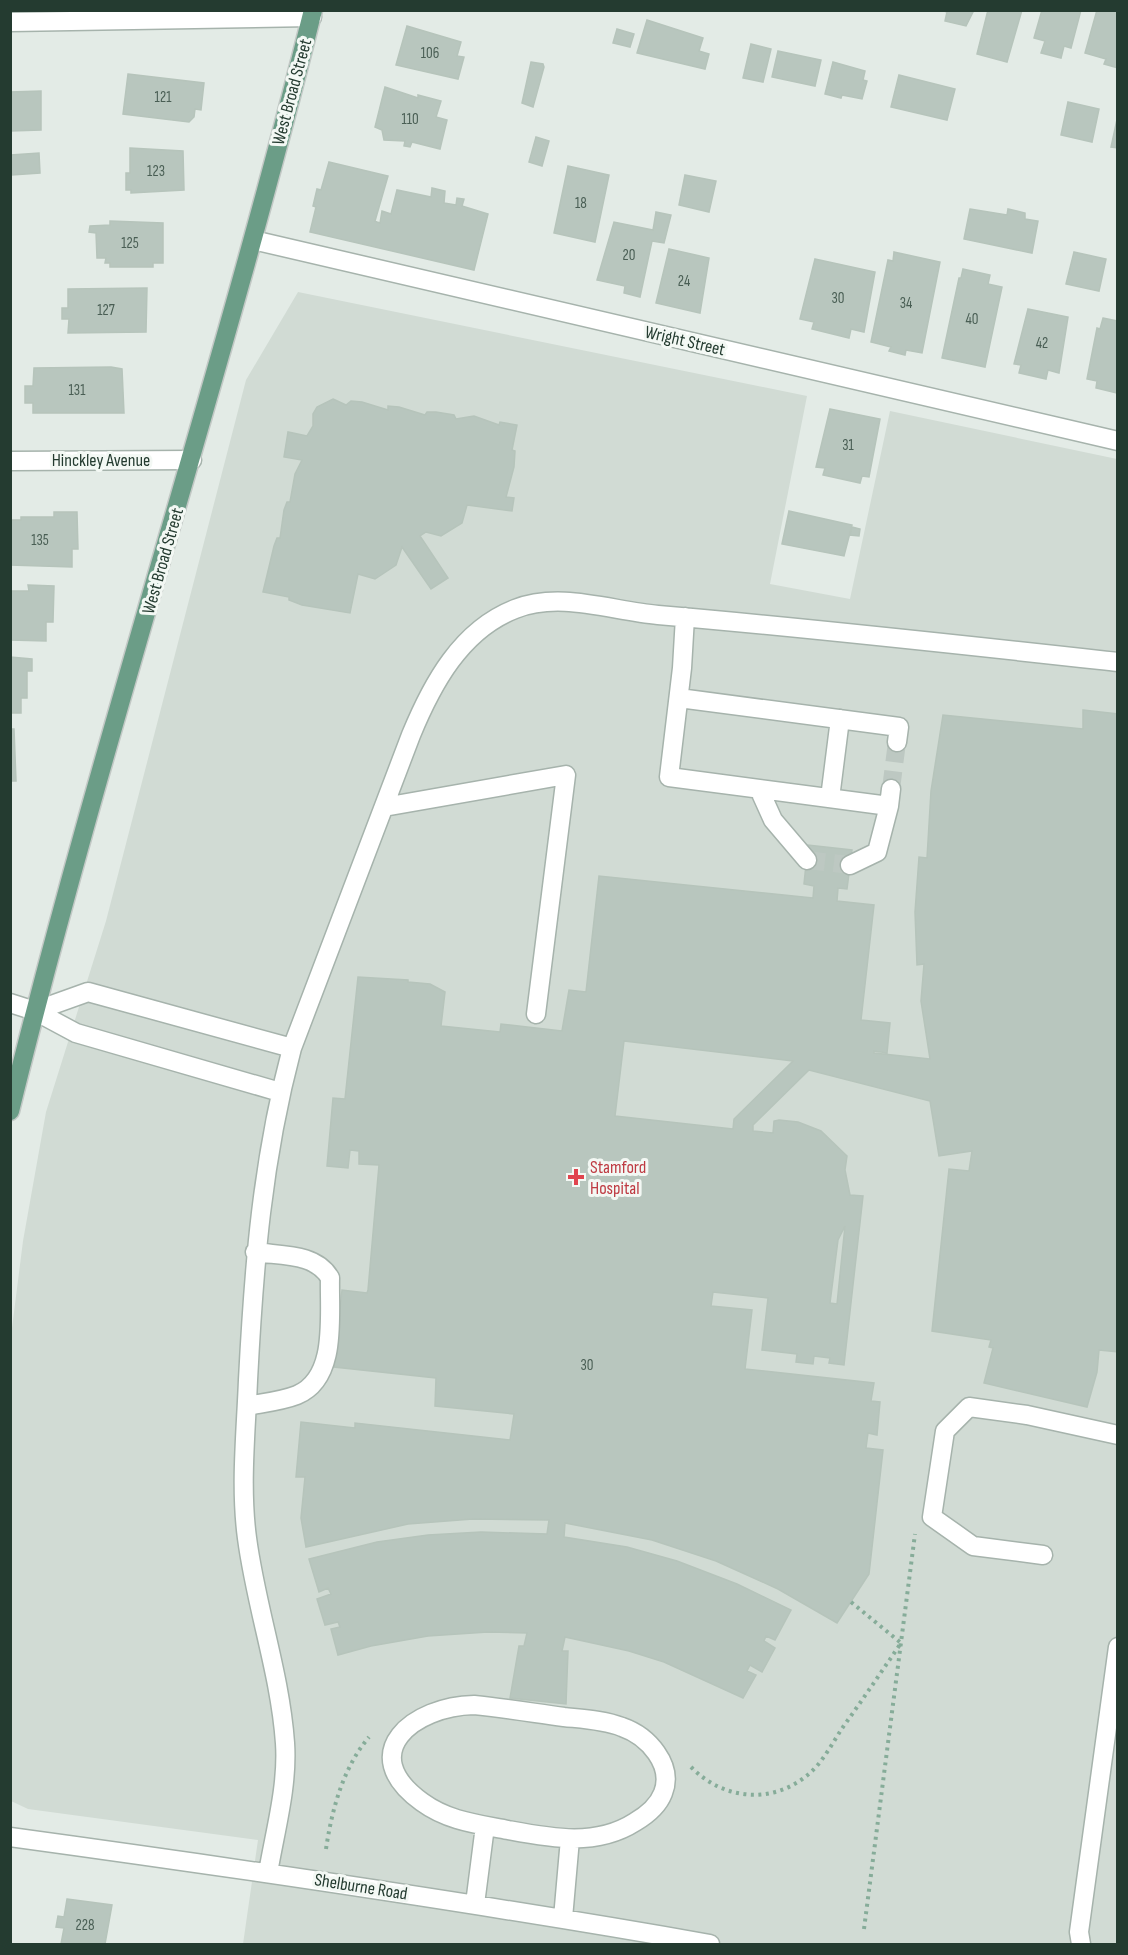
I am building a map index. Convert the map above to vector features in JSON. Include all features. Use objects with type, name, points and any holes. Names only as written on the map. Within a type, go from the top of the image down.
[{"type":"main road","name":"West Broad Street","points":[[10,1111],[35,1011],[192,460],[313,14]]},
{"type":"street","points":[[10,22],[313,14]]},
{"type":"street","name":"Wright Street","points":[[253,240],[1118,441]]},
{"type":"street","name":"Hinckley Avenue","points":[[10,461],[192,460]]},
{"type":"street","points":[[268,1873],[283,1786],[285,1745],[280,1700],[247,1538],[244,1482],[255,1252],[263,1182],[280,1092],[292,1048],[430,693],[455,654],[488,623],[515,609],[543,602],[568,602],[629,612],[1118,662]]},
{"type":"street","points":[[685,617],[679,698],[669,777],[830,798],[890,798],[877,852],[850,865]]},
{"type":"street","points":[[679,698],[899,727],[897,742]]},
{"type":"street","points":[[830,798],[840,719]]},
{"type":"street","points":[[384,807],[566,775],[536,1014]]},
{"type":"street","points":[[759,789],[773,820],[807,860]]},
{"type":"street","points":[[35,1011],[88,992],[292,1048]]},
{"type":"street","points":[[10,1003],[35,1011],[76,1033],[280,1092]]},
{"type":"street","points":[[247,1406],[298,1395],[318,1380],[327,1355],[330,1278],[325,1269],[314,1261],[255,1252]]},
{"type":"street","points":[[1043,1555],[973,1546],[932,1517],[945,1431],[969,1407],[1027,1415],[1118,1435]]},
{"type":"street","points":[[1081,1944],[1079,1932],[1118,1647]]},
{"type":"street","points":[[474,1705],[612,1724],[644,1738],[658,1755],[665,1774],[664,1791],[651,1811],[627,1827],[601,1837],[570,1839],[485,1826],[445,1815],[420,1800],[403,1784],[392,1757],[395,1741],[406,1727],[432,1713],[474,1705]]},
{"type":"street","points":[[475,1904],[485,1826]]},
{"type":"street","name":"Shelburne Road","points":[[10,1837],[475,1904],[710,1944]]},
{"type":"street","points":[[563,1918],[570,1839]]},
{"type":"path","points":[[864,1929],[916,1525]]},
{"type":"path","points":[[851,1602],[901,1643]]},
{"type":"path","points":[[687,1763],[716,1787],[737,1794],[766,1795],[789,1787],[813,1770],[901,1643]]},
{"type":"shaded area","name":"Stamford Hospital","points":[[298,292],[807,396],[770,584],[850,599],[890,411],[1117,459],[1117,1944],[243,1944],[258,1840],[28,1809],[11,1801],[10,1344],[23,1241],[46,1112],[106,921],[246,380]]},
{"type":"building","points":[[941,10],[974,10],[966,26],[945,21],[947,12]]},
{"type":"building","points":[[988,10],[1022,10],[1007,62],[977,54]]},
{"type":"building","points":[[1042,10],[1081,10],[1071,48],[1064,46],[1061,58],[1041,53],[1045,41],[1034,38]]},
{"type":"building","points":[[1097,10],[1118,10],[1118,68],[1104,64],[1106,59],[1085,53]]},
{"type":"building","points":[[647,20],[703,38],[699,51],[709,54],[705,69],[637,53]]},
{"type":"building","points":[[407,26],[461,42],[457,56],[464,57],[458,79],[396,65]]},
{"type":"building","points":[[617,29],[634,34],[630,47],[613,43]]},
{"type":"building","points":[[751,44],[771,49],[763,82],[743,78]]},
{"type":"building","points":[[778,51],[821,60],[815,86],[772,77]]},
{"type":"building","points":[[531,62],[543,64],[544,67],[533,107],[522,103]]},
{"type":"building","points":[[833,62],[865,71],[863,80],[867,81],[862,99],[842,95],[841,98],[825,94]]},
{"type":"building","points":[[128,74],[204,83],[201,110],[195,109],[194,117],[189,122],[123,114]]},
{"type":"building","points":[[899,75],[955,89],[947,120],[891,107]]},
{"type":"building","points":[[385,87],[418,98],[418,95],[441,101],[436,117],[447,120],[440,149],[412,142],[410,147],[404,146],[405,141],[384,140],[382,130],[375,127]]},
{"type":"building","points":[[41,91],[41,130],[11,131],[10,92]]},
{"type":"building","points":[[1068,102],[1099,109],[1092,142],[1061,135]]},
{"type":"building","points":[[1118,115],[1118,148],[1111,147]]},
{"type":"building","points":[[536,137],[549,141],[542,166],[529,162]]},
{"type":"building","points":[[130,148],[183,151],[184,190],[131,193],[131,190],[126,190],[126,173],[130,173]]},
{"type":"building","points":[[39,153],[40,173],[12,175],[11,155]]},
{"type":"building","points":[[329,162],[388,176],[375,221],[380,223],[382,211],[391,214],[397,190],[431,197],[432,188],[445,191],[444,203],[456,205],[457,198],[464,199],[462,206],[488,214],[474,270],[310,232],[316,207],[313,206],[317,189],[321,190]]},
{"type":"building","points":[[568,166],[609,175],[595,242],[554,233]]},
{"type":"building","points":[[685,175],[716,181],[709,212],[679,205]]},
{"type":"building","points":[[970,209],[1007,215],[1008,209],[1025,213],[1025,219],[1038,221],[1032,253],[964,239]]},
{"type":"building","points":[[656,212],[671,215],[664,243],[652,241],[640,297],[624,293],[625,286],[597,280],[614,222],[653,230]]},
{"type":"building","points":[[110,221],[163,223],[163,263],[153,263],[153,267],[110,267],[110,263],[105,263],[106,258],[97,258],[96,233],[89,232],[90,226],[110,225]]},
{"type":"building","points":[[669,249],[709,258],[700,313],[656,303]]},
{"type":"building","points":[[894,252],[940,262],[922,353],[906,350],[905,355],[889,351],[891,347],[871,342],[888,260],[893,261]]},
{"type":"building","points":[[1074,252],[1106,259],[1099,291],[1066,284]]},
{"type":"building","points":[[815,259],[875,272],[864,332],[851,329],[849,338],[812,329],[814,322],[800,319]]},
{"type":"building","points":[[963,269],[990,275],[988,284],[1002,287],[985,367],[942,358],[959,278],[961,278]]},
{"type":"building","points":[[147,288],[146,332],[68,333],[69,319],[62,319],[62,308],[68,308],[68,289]]},
{"type":"building","points":[[1028,309],[1068,317],[1059,373],[1048,370],[1046,379],[1019,373],[1021,365],[1014,364]]},
{"type":"building","points":[[1103,318],[1118,321],[1117,393],[1096,388],[1097,381],[1087,379],[1097,328],[1100,329]]},
{"type":"building","points":[[111,367],[122,369],[124,413],[33,413],[33,403],[25,403],[25,386],[33,386],[34,368]]},
{"type":"building","points":[[333,399],[346,405],[351,401],[362,402],[388,410],[388,406],[399,407],[425,415],[427,412],[436,412],[454,415],[456,419],[474,416],[499,425],[500,422],[517,425],[512,450],[515,451],[514,467],[506,497],[514,498],[512,511],[467,505],[462,523],[441,536],[426,532],[420,536],[448,578],[431,589],[402,547],[396,565],[375,579],[358,574],[350,613],[302,605],[289,600],[289,597],[263,592],[274,546],[277,538],[280,538],[284,510],[287,502],[290,502],[295,474],[302,460],[284,457],[288,432],[307,436],[313,426],[313,414],[317,407]]},
{"type":"building","points":[[830,409],[880,419],[869,477],[862,476],[860,483],[823,475],[825,468],[816,467]]},
{"type":"building","points":[[789,511],[852,525],[844,556],[782,544]]},
{"type":"building","points":[[54,512],[77,512],[78,549],[72,549],[72,567],[10,565],[10,520],[21,520],[21,517],[54,517]]},
{"type":"building","points":[[852,527],[860,529],[859,536],[850,535]]},
{"type":"building","points":[[28,585],[54,586],[53,622],[46,622],[46,641],[10,640],[10,591],[29,591]]},
{"type":"building","points":[[10,657],[32,659],[32,671],[27,671],[27,698],[21,698],[21,713],[10,713]]},
{"type":"building","name":"Stamford Hospital","points":[[1083,710],[1118,714],[1118,1352],[1099,1350],[1097,1372],[1087,1407],[984,1383],[993,1348],[989,1347],[991,1340],[932,1331],[949,1169],[969,1171],[972,1151],[939,1156],[930,1101],[809,1070],[753,1125],[753,1131],[773,1133],[774,1121],[779,1120],[798,1122],[821,1131],[847,1156],[845,1170],[850,1195],[863,1196],[844,1365],[829,1363],[830,1358],[814,1356],[813,1364],[796,1362],[797,1354],[762,1350],[768,1298],[713,1292],[711,1306],[752,1310],[745,1369],[874,1383],[871,1401],[880,1402],[877,1435],[868,1433],[866,1448],[883,1450],[869,1574],[837,1623],[778,1589],[716,1561],[652,1540],[565,1523],[564,1537],[627,1547],[677,1561],[737,1584],[791,1610],[775,1640],[766,1636],[764,1641],[775,1648],[762,1672],[750,1665],[747,1671],[756,1675],[743,1698],[664,1662],[629,1651],[565,1637],[562,1651],[568,1651],[566,1704],[510,1698],[519,1646],[524,1646],[527,1633],[488,1632],[428,1636],[371,1646],[338,1655],[331,1629],[340,1627],[338,1622],[325,1625],[317,1599],[331,1594],[328,1588],[319,1592],[309,1559],[377,1542],[428,1535],[481,1532],[547,1534],[549,1520],[473,1519],[408,1524],[306,1547],[301,1518],[305,1477],[296,1477],[301,1422],[355,1428],[355,1423],[510,1440],[514,1414],[435,1406],[436,1378],[334,1367],[342,1290],[367,1293],[368,1290],[379,1165],[359,1164],[359,1151],[350,1150],[348,1168],[327,1166],[333,1098],[345,1099],[358,977],[408,980],[408,982],[430,984],[445,992],[441,1026],[500,1032],[501,1024],[562,1031],[569,990],[586,992],[599,876],[813,898],[814,886],[804,884],[808,845],[852,850],[847,889],[838,888],[837,901],[874,905],[861,1020],[890,1023],[887,1053],[874,1051],[874,1053],[930,1059],[921,1001],[924,964],[917,965],[915,912],[919,857],[927,858],[931,791],[943,715],[1083,729]],"holes":[[[624,1041],[793,1061],[734,1119],[733,1129],[615,1116]],[[845,1226],[837,1304],[830,1303],[838,1240]]]},
{"type":"building","points":[[10,729],[14,729],[16,781],[10,781]]},
{"type":"building","points":[[67,1899],[112,1905],[105,1944],[61,1944],[64,1928],[56,1927],[58,1916],[64,1917]]},
{"type":"tunnel","points":[[891,789],[897,742]]},
{"type":"tunnel","points":[[807,860],[850,865]]},
{"type":"place","name":"Stamford Hospital","points":[[576,1177]]}]
